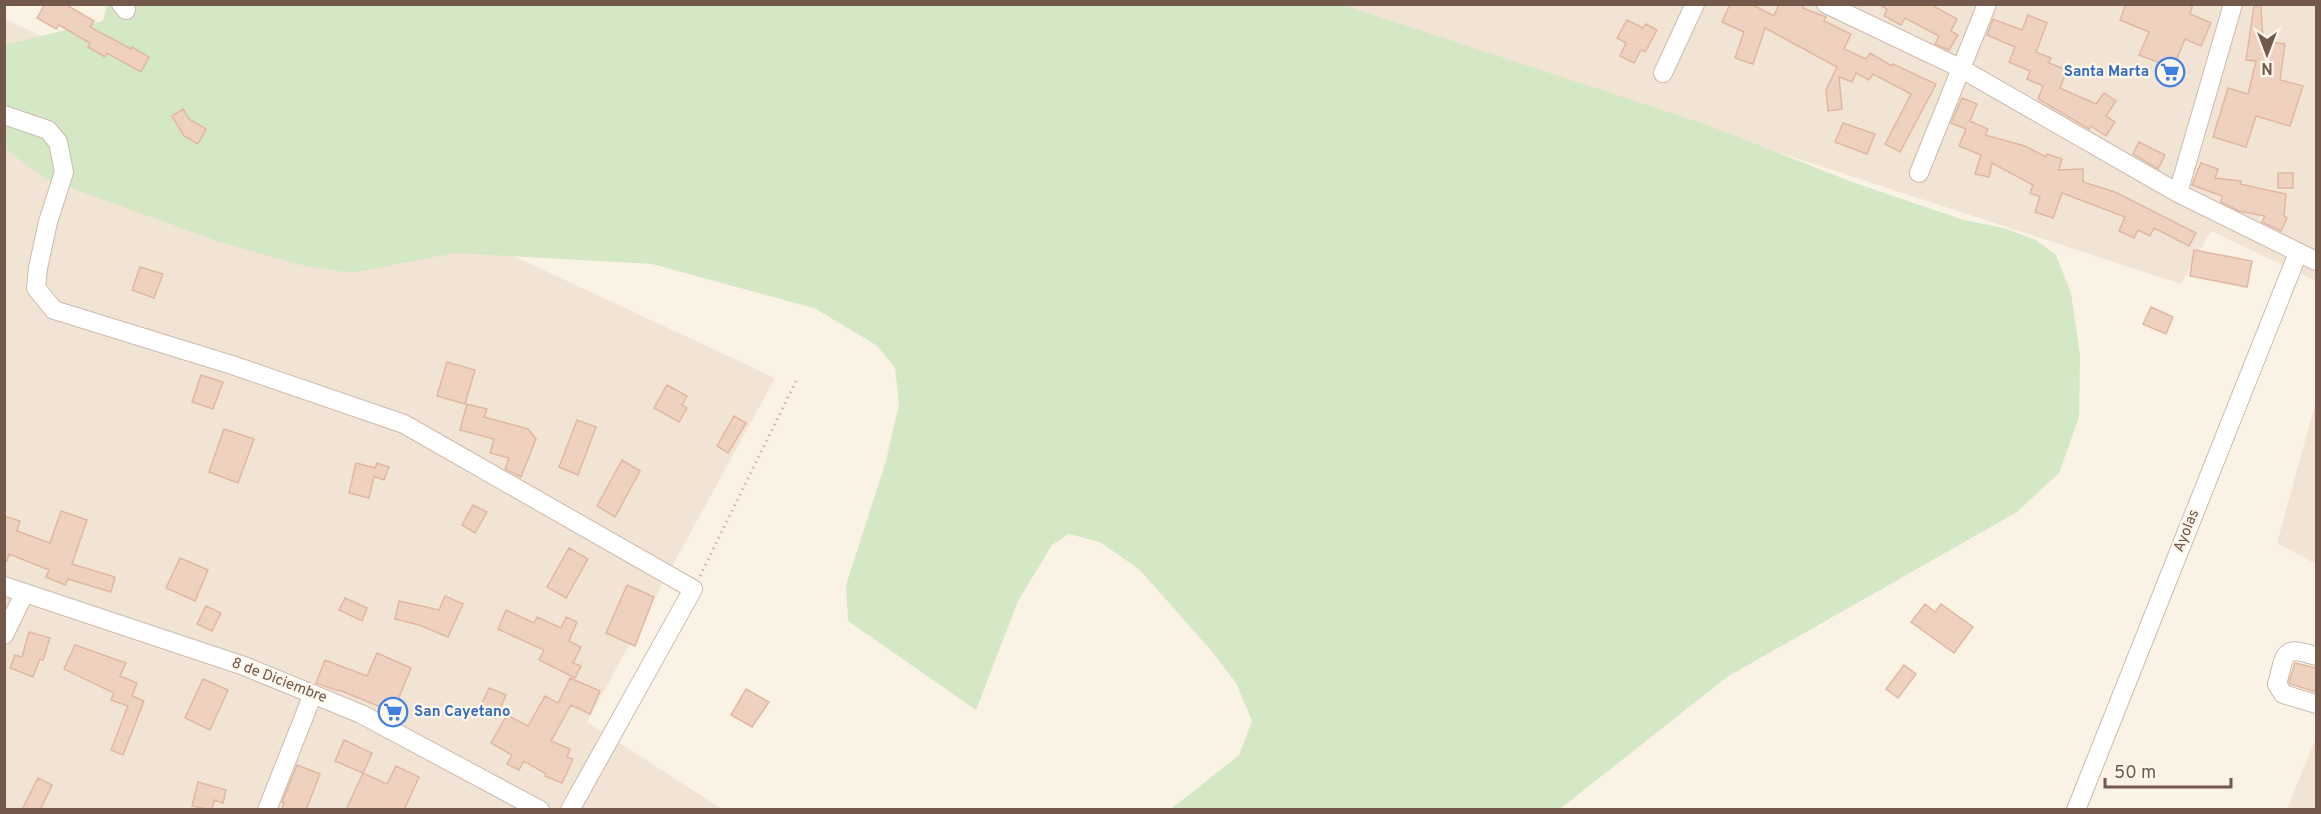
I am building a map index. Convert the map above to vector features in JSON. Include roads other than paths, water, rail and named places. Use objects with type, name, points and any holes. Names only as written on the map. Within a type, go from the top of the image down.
[{"type":"street","points":[[1663,73],[1695,4]]},
{"type":"street","points":[[1826,4],[1960,68],[2178,193],[2316,261]]},
{"type":"street","points":[[1919,172],[1987,4]]},
{"type":"street","points":[[2178,193],[2233,4]]},
{"type":"street","points":[[4,115],[48,130],[58,142],[64,172],[48,222],[36,288],[54,310],[232,365],[404,424],[693,589],[570,810]]},
{"type":"street","name":"Ayolas","points":[[2076,810],[2298,253]]},
{"type":"street","name":"8 de Diciembre","points":[[4,586],[244,666],[361,714],[540,810]]},
{"type":"street","points":[[4,635],[24,594]]},
{"type":"street","points":[[2316,657],[2296,650],[2290,651],[2286,654],[2277,684],[2283,694],[2316,704]]},
{"type":"street","points":[[267,810],[313,694]]},
{"type":"place","name":"Santa Marta","points":[[2170,72]]},
{"type":"place","name":"San Cayetano","points":[[393,712]]}]
